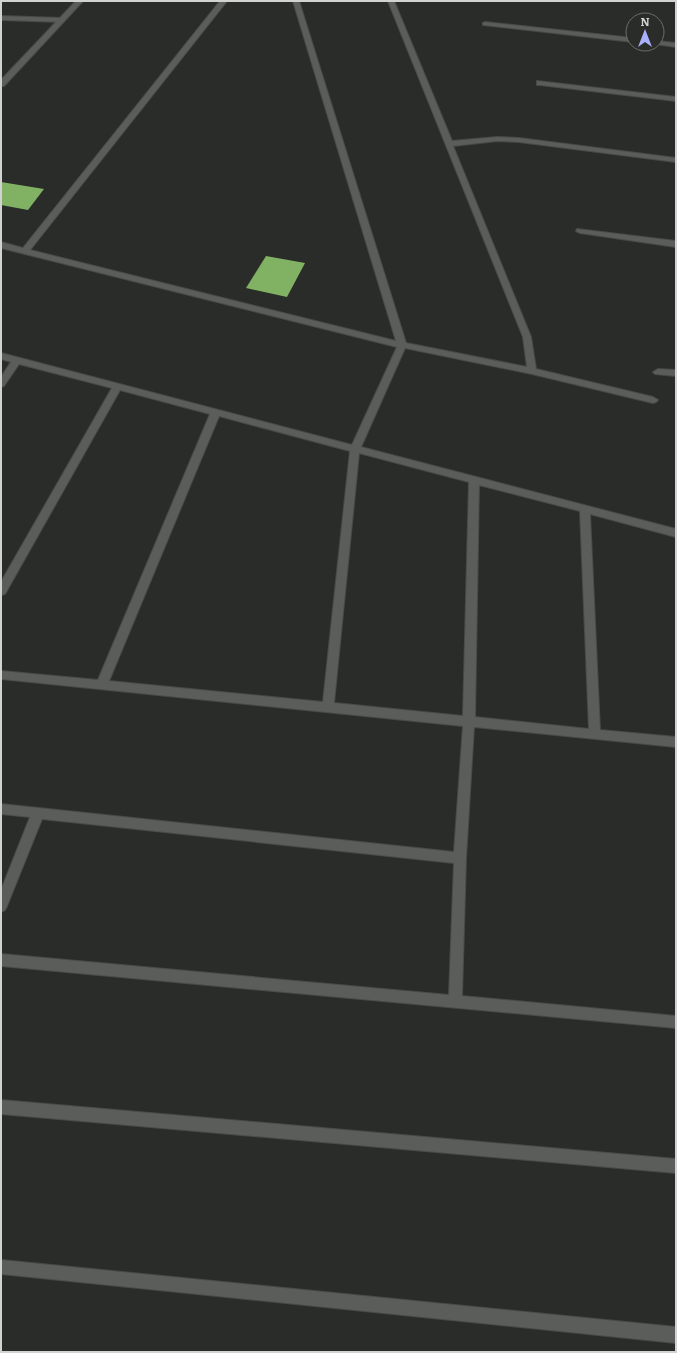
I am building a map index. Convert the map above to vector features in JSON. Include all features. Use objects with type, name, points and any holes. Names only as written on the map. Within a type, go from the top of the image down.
[{"type":"street","points":[[1,84],[80,1]]},
{"type":"street","points":[[25,250],[224,1]]},
{"type":"street","points":[[296,1],[402,345],[355,449],[328,708]]},
{"type":"street","points":[[391,1],[527,337],[532,371]]},
{"type":"street","points":[[1,18],[62,20]]},
{"type":"street","points":[[485,24],[625,39]]},
{"type":"street","points":[[665,44],[676,45]]},
{"type":"street","points":[[540,83],[676,99]]},
{"type":"street","points":[[449,144],[497,140],[519,140],[676,160]]},
{"type":"street","points":[[580,231],[676,244]]},
{"type":"street","points":[[1,245],[402,345],[532,371],[653,400]]},
{"type":"street","points":[[1,356],[676,533]]},
{"type":"street","points":[[1,384],[17,360]]},
{"type":"street","points":[[658,372],[676,373]]},
{"type":"street","points":[[1,591],[118,386]]},
{"type":"street","points":[[102,685],[216,412]]},
{"type":"street","points":[[455,1002],[460,858],[469,721],[474,480]]},
{"type":"street","points":[[586,509],[595,734]]},
{"type":"street","points":[[1,675],[676,742]]},
{"type":"street","points":[[1,809],[460,858]]},
{"type":"street","points":[[1,906],[38,813]]},
{"type":"street","points":[[1,960],[676,1022]]},
{"type":"street","points":[[1,1107],[676,1166]]},
{"type":"street","points":[[1,1267],[676,1335]]},
{"type":"building","points":[[1,182],[44,189],[28,210],[1,205]]},
{"type":"building","points":[[266,256],[305,263],[287,297],[246,288]]}]
